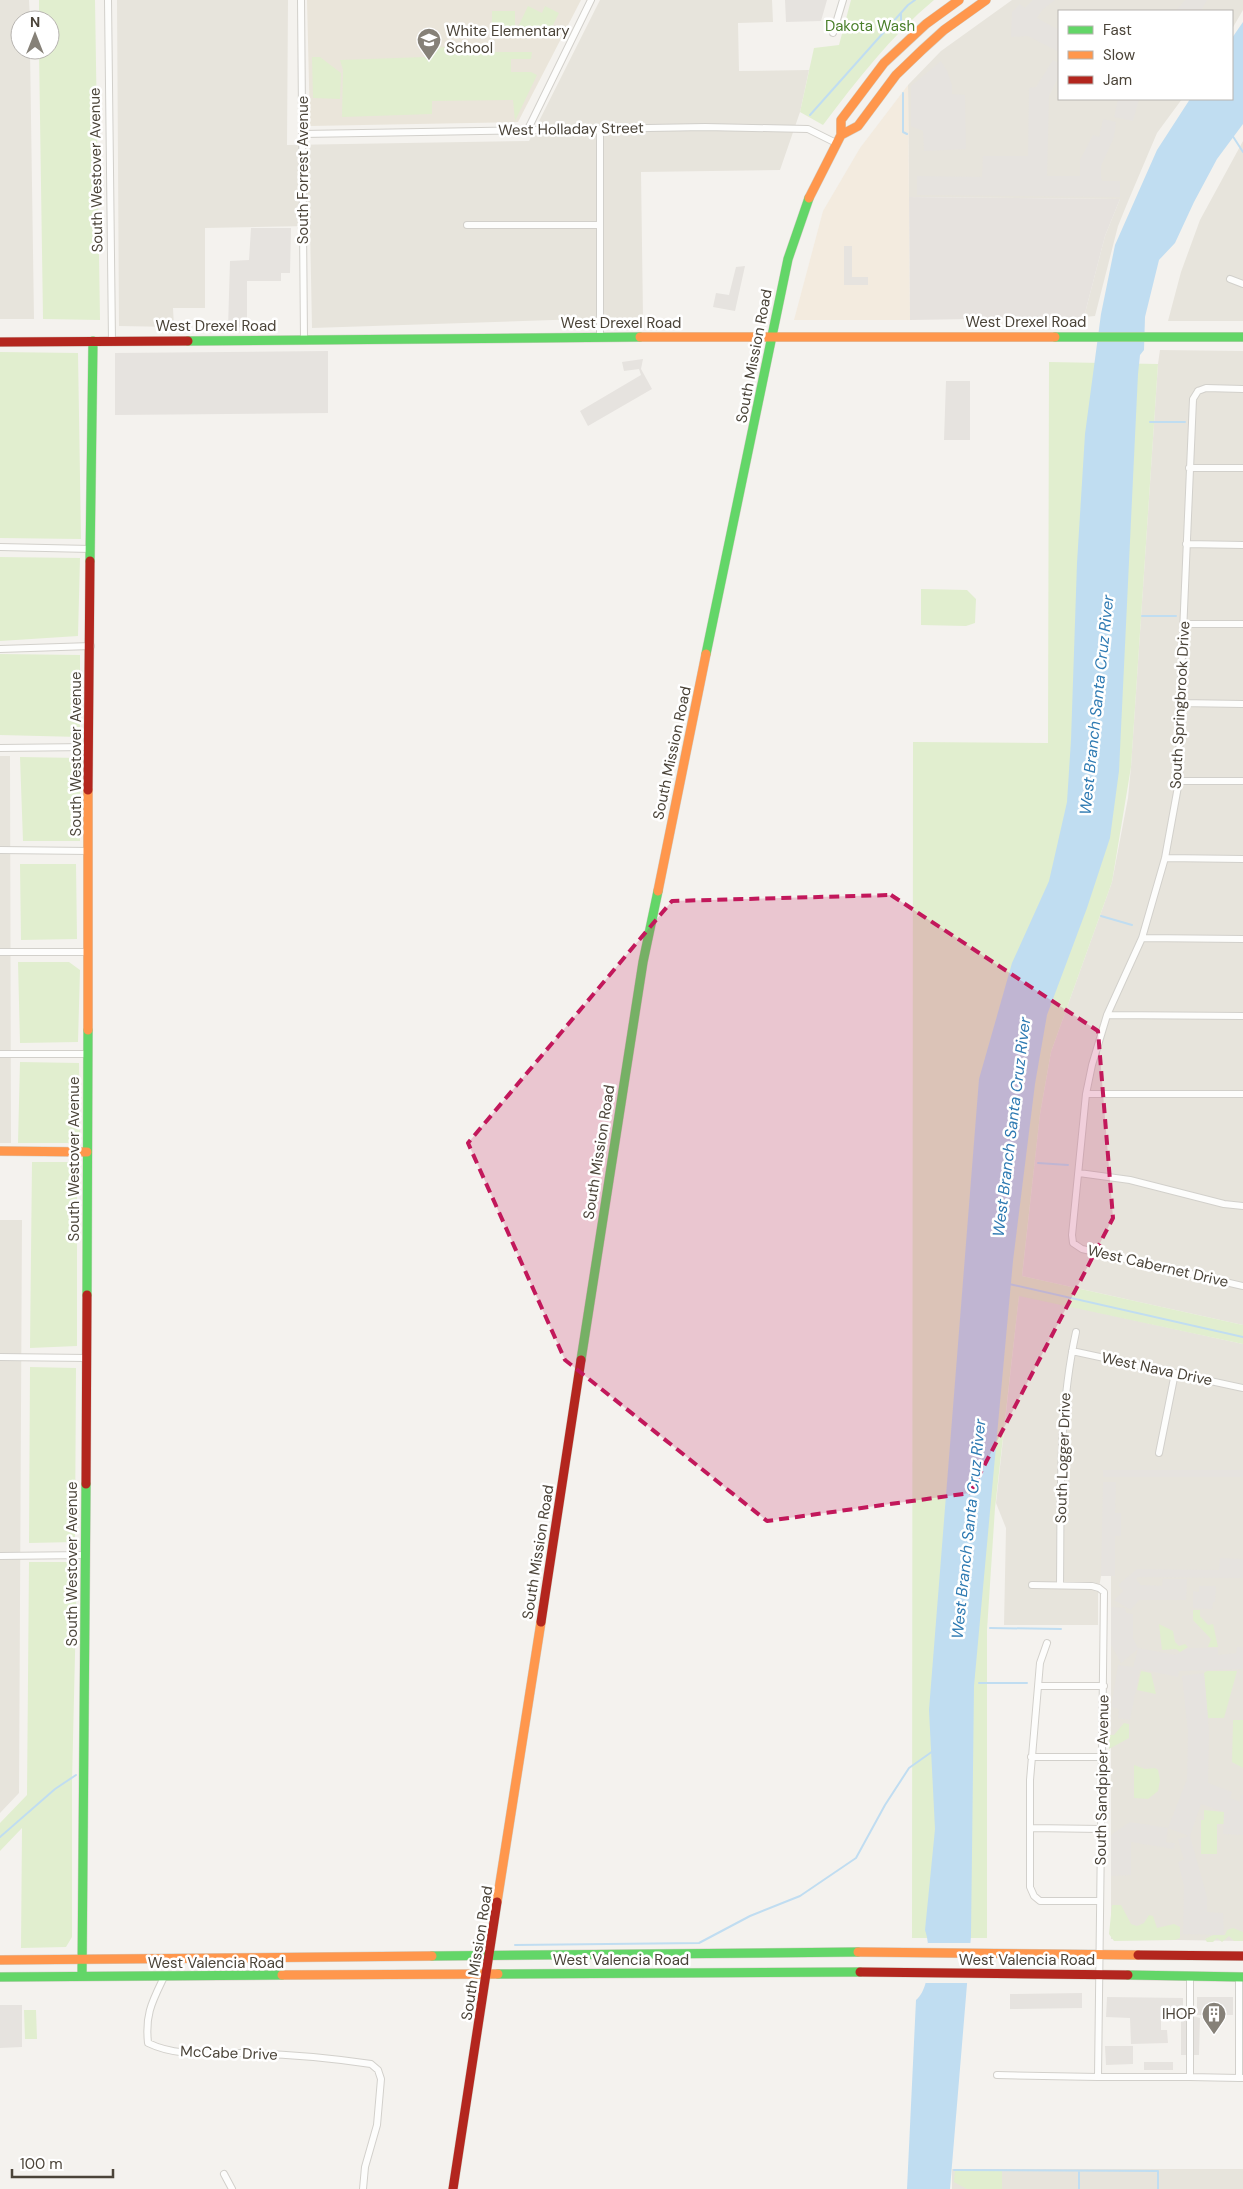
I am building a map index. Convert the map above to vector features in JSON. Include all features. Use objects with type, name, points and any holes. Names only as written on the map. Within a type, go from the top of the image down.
[{"type":"main road","name":"South Mission Road","points":[[454,2189],[642,972],[784,277],[797,232],[815,186],[839,139],[841,120],[884,63],[926,24],[959,0]]},
{"type":"main road","points":[[839,139],[858,126],[896,75],[922,50],[944,30],[985,0]]},
{"type":"main road","name":"West Drexel Road","points":[[0,342],[773,336],[1243,337]]},
{"type":"main road","name":"South Westover Avenue","points":[[82,1976],[90,851],[88,747],[91,646],[93,341]]},
{"type":"main road","points":[[0,1151],[88,1152]]},
{"type":"main road","name":"West Valencia Road","points":[[0,1960],[927,1953],[1243,1956]]},
{"type":"main road","name":"West Valencia Road","points":[[0,1977],[926,1973],[1241,1977]]},
{"type":"street","name":"South Westover Avenue","points":[[108,0],[112,341]]},
{"type":"street","name":"South Forrest Avenue","points":[[301,0],[304,339]]},
{"type":"street","points":[[528,129],[591,0]]},
{"type":"street","points":[[833,33],[843,0]]},
{"type":"street","name":"West Holladay Street","points":[[303,134],[705,127],[808,129],[839,139]]},
{"type":"street","points":[[600,129],[600,337]]},
{"type":"street","points":[[467,225],[600,225]]},
{"type":"street","points":[[1230,279],[1243,284]]},
{"type":"street","name":"South Springbrook Drive","points":[[1074,1245],[1072,1235],[1080,1173],[1086,1094],[1107,1015],[1142,938],[1165,858],[1179,781],[1180,703],[1193,399],[1196,389],[1243,389]]},
{"type":"street","points":[[1189,468],[1243,468]]},
{"type":"street","points":[[1186,544],[1243,545]]},
{"type":"street","points":[[0,547],[91,549]]},
{"type":"street","points":[[1184,624],[1243,624]]},
{"type":"street","points":[[0,649],[91,646]]},
{"type":"street","points":[[1180,703],[1243,704]]},
{"type":"street","points":[[0,748],[88,747]]},
{"type":"street","points":[[1179,781],[1243,781]]},
{"type":"street","points":[[0,850],[90,851]]},
{"type":"street","points":[[1165,858],[1243,859]]},
{"type":"street","points":[[1142,938],[1243,939]]},
{"type":"street","points":[[0,952],[89,952]]},
{"type":"street","points":[[1107,1015],[1243,1016]]},
{"type":"street","points":[[0,1054],[88,1054]]},
{"type":"street","points":[[1086,1094],[1243,1094]]},
{"type":"street","points":[[1080,1173],[1130,1180],[1224,1204],[1243,1206]]},
{"type":"street","name":"West Cabernet Drive","points":[[1074,1245],[1082,1249],[1243,1286]]},
{"type":"street","name":"South Logger Drive","points":[[1060,1585],[1062,1452],[1066,1387],[1076,1332]]},
{"type":"street","name":"West Nava Drive","points":[[1072,1351],[1243,1388]]},
{"type":"street","points":[[0,1358],[87,1358]]},
{"type":"street","points":[[1159,1453],[1175,1374]]},
{"type":"street","points":[[0,1556],[86,1555]]},
{"type":"street","points":[[1032,1585],[1060,1585]]},
{"type":"street","name":"South Sandpiper Avenue","points":[[1060,1585],[1100,1588],[1104,1596],[1098,2077]]},
{"type":"street","points":[[1047,1643],[1042,1652],[1031,1757],[1030,1887],[1032,1897],[1042,1901],[1100,1901]]},
{"type":"street","points":[[1038,1686],[1104,1686]]},
{"type":"street","points":[[1031,1757],[1103,1757]]},
{"type":"street","points":[[1031,1828],[1102,1829]]},
{"type":"street","points":[[1190,1976],[1190,2078]]},
{"type":"street","name":"McCabe Drive","points":[[164,1977],[149,2008],[146,2024],[148,2043],[162,2049],[180,2053],[246,2053],[293,2056],[372,2064],[378,2070],[381,2079],[377,2125],[365,2167],[363,2189]]},
{"type":"street","points":[[997,2075],[1241,2078],[1241,1977]]},
{"type":"street","points":[[224,2174],[232,2189]]},
{"type":"highlighted area","points":[[891,895],[1098,1031],[1113,1218],[970,1493],[767,1521],[565,1360],[468,1143],[672,901]]},
{"type":"shaded area","points":[[0,0],[29,0],[30,10],[10,10],[10,60],[30,60],[34,319],[0,319]]},
{"type":"shaded area","points":[[117,0],[288,0],[287,145],[529,141],[600,0],[772,0],[773,22],[738,23],[739,71],[809,70],[800,112],[780,170],[641,172],[643,317],[312,328],[310,226],[205,228],[205,308],[173,308],[174,327],[119,326]]},
{"type":"shaded area","name":"White Elementary School","points":[[307,0],[581,0],[518,122],[310,126]]},
{"type":"shaded area","points":[[785,0],[827,0],[821,21],[786,22]]},
{"type":"shaded area","points":[[1012,0],[1243,0],[1243,10],[1233,27],[1233,10],[1058,10],[1058,100],[1181,100],[1157,133],[1118,226],[1095,316],[1084,317],[1105,236],[1120,199],[909,197],[908,85],[941,51]]},
{"type":"shaded area","points":[[1033,0],[1055,0],[1043,9],[1037,18],[1058,29],[1058,51],[1028,36],[1011,37],[1012,12],[1020,4],[1025,8]]},
{"type":"shaded area","points":[[1185,0],[1207,0],[1202,10],[1177,10]]},
{"type":"shaded area","points":[[1053,60],[1058,62],[1058,78],[1049,96],[1047,176],[1080,176],[1080,160],[1093,135],[1099,137],[1103,119],[1116,122],[1114,137],[1101,166],[1101,176],[1102,181],[1120,181],[1120,197],[917,195],[917,176],[982,177],[983,156],[1028,156],[1029,88],[1036,87]]},
{"type":"shaded area","points":[[941,61],[952,85],[952,94],[965,95],[966,149],[924,151],[923,131],[911,126],[911,86]]},
{"type":"shaded area","points":[[908,85],[910,320],[794,320],[823,211],[860,148]]},
{"type":"shaded area","points":[[1118,100],[1139,100],[1133,121],[1114,117]]},
{"type":"shaded area","points":[[1243,141],[1243,321],[1168,321],[1181,272],[1200,220]]},
{"type":"shaded area","points":[[909,197],[1120,199],[1105,236],[1084,317],[910,320]]},
{"type":"shaded area","points":[[251,228],[291,228],[290,273],[281,273],[281,281],[247,281],[247,327],[228,328],[230,261],[249,260]]},
{"type":"shaded area","points":[[844,246],[852,246],[852,277],[868,277],[868,285],[844,285]]},
{"type":"shaded area","points":[[745,266],[735,311],[713,307],[716,293],[729,295],[736,267]]},
{"type":"shaded area","points":[[1160,350],[1243,351],[1243,1325],[1022,1276],[1040,1114],[1051,1052],[1112,882],[1128,798]]},
{"type":"shaded area","points":[[328,351],[328,413],[115,415],[115,353]]},
{"type":"shaded area","points":[[643,359],[641,369],[652,389],[588,426],[580,411],[641,375],[639,369],[624,371],[622,362]]},
{"type":"shaded area","points":[[946,381],[970,381],[970,440],[944,440]]},
{"type":"shaded area","points":[[0,756],[10,756],[11,1143],[0,1143]]},
{"type":"shaded area","points":[[0,1220],[22,1220],[19,1793],[0,1813]]},
{"type":"shaded area","points":[[1019,1295],[1243,1344],[1243,1941],[1111,1939],[1111,1576],[1101,1576],[1098,1594],[1098,1625],[1004,1625],[1006,1528],[996,1503]]},
{"type":"shaded area","points":[[1103,1470],[1243,1470],[1243,1477],[1103,1477]]},
{"type":"shaded area","points":[[1103,1482],[1116,1482],[1115,1513],[1121,1513],[1121,1536],[1115,1536],[1115,1576],[1101,1576]]},
{"type":"shaded area","points":[[1220,1558],[1243,1559],[1243,1578],[1138,1577],[1136,1579],[1141,1585],[1162,1586],[1163,1579],[1187,1579],[1186,1600],[1139,1600],[1131,1610],[1114,1600],[1123,1591],[1118,1585],[1137,1569],[1219,1570]]},
{"type":"shaded area","points":[[1199,1586],[1216,1586],[1215,1602],[1213,1602],[1212,1609],[1193,1608],[1193,1591],[1199,1592]]},
{"type":"shaded area","points":[[1111,1607],[1125,1608],[1126,1613],[1133,1614],[1133,1638],[1138,1648],[1176,1655],[1188,1648],[1218,1648],[1218,1655],[1236,1653],[1237,1647],[1243,1647],[1243,1669],[1179,1671],[1178,1677],[1140,1669],[1130,1720],[1118,1718],[1119,1709],[1111,1707],[1118,1665],[1133,1667],[1138,1649],[1121,1663],[1111,1645]]},
{"type":"shaded area","points":[[1204,1673],[1209,1732],[1208,1783],[1232,1792],[1230,1798],[1240,1802],[1241,1795],[1243,1795],[1243,1835],[1223,1834],[1224,1812],[1201,1804],[1190,1836],[1207,1897],[1207,1912],[1223,1913],[1224,1935],[1183,1934],[1184,1886],[1178,1862],[1184,1860],[1178,1839],[1189,1836],[1168,1828],[1187,1779],[1188,1732],[1182,1676]]},
{"type":"shaded area","points":[[1130,1822],[1168,1828],[1166,1842],[1175,1843],[1174,1849],[1131,1842],[1131,1875],[1111,1876],[1111,1835]]},
{"type":"shaded area","points":[[1082,1993],[1082,2008],[1010,2009],[1010,1994]]},
{"type":"shaded area","points":[[1107,1997],[1183,1998],[1183,2011],[1161,2011],[1161,2030],[1167,2030],[1168,2043],[1131,2044],[1130,2018],[1106,2017]]},
{"type":"shaded area","points":[[1197,1997],[1233,1997],[1233,2015],[1197,2015]]},
{"type":"shaded area","points":[[0,2005],[22,2005],[22,2047],[0,2048]]},
{"type":"shaded area","points":[[1181,2013],[1200,2018],[1199,2055],[1181,2055]]},
{"type":"shaded area","points":[[1105,2046],[1133,2046],[1133,2064],[1106,2065]]},
{"type":"shaded area","points":[[1144,2062],[1173,2062],[1173,2070],[1144,2070]]},
{"type":"shaded area","points":[[952,2169],[1243,2169],[1243,2189],[952,2189]]},
{"type":"green space","points":[[39,0],[95,0],[100,320],[43,319],[39,60],[60,60],[60,10],[39,10]]},
{"type":"green space","name":"Dakota Wash","points":[[851,0],[934,0],[903,28],[862,75],[823,125],[800,112],[814,48],[839,45]]},
{"type":"green space","points":[[528,6],[542,13],[545,6],[559,13],[549,33],[535,26],[531,33],[518,27]]},
{"type":"green space","points":[[492,11],[515,11],[515,32],[492,32]]},
{"type":"green space","points":[[476,46],[476,52],[532,52],[531,59],[511,59],[511,72],[531,72],[537,75],[515,121],[513,100],[432,101],[432,114],[342,117],[343,70],[340,60],[425,57],[425,48]]},
{"type":"green space","points":[[312,57],[320,57],[341,73],[340,99],[313,98]]},
{"type":"green space","points":[[0,352],[78,353],[81,539],[0,538]]},
{"type":"green space","points":[[1049,362],[1158,364],[1131,767],[1112,882],[1051,1052],[1040,1114],[1022,1276],[1243,1325],[1243,1344],[1019,1296],[995,1508],[987,1630],[987,1938],[912,1938],[913,742],[1048,743]]},
{"type":"green space","points":[[0,557],[80,558],[78,636],[0,641]]},
{"type":"green space","points":[[921,589],[967,590],[976,599],[975,623],[966,626],[921,625]]},
{"type":"green space","points":[[0,654],[80,655],[80,737],[0,735]]},
{"type":"green space","points":[[20,757],[80,758],[80,841],[23,841]]},
{"type":"green space","points":[[20,864],[76,864],[77,939],[21,940]]},
{"type":"green space","points":[[18,962],[69,962],[80,970],[78,1042],[20,1043]]},
{"type":"green space","points":[[20,1062],[79,1063],[80,1134],[71,1143],[18,1143]]},
{"type":"green space","points":[[32,1162],[77,1162],[77,1346],[30,1348]]},
{"type":"green space","points":[[30,1367],[76,1368],[75,1542],[29,1543]]},
{"type":"green space","points":[[29,1562],[71,1562],[77,1569],[72,1782],[72,1937],[66,1947],[21,1948],[22,1828],[0,1851],[0,1823],[27,1795]]},
{"type":"green space","points":[[1193,1610],[1200,1610],[1200,1616],[1208,1625],[1213,1624],[1218,1647],[1208,1647],[1211,1639],[1193,1620]]},
{"type":"green space","points":[[1159,1624],[1173,1631],[1175,1642],[1179,1646],[1185,1644],[1188,1647],[1180,1652],[1176,1649],[1162,1650]]},
{"type":"green space","points":[[1141,1671],[1151,1673],[1156,1694],[1137,1690]]},
{"type":"green space","points":[[1207,1671],[1237,1671],[1224,1718],[1208,1718],[1204,1673]]},
{"type":"green space","points":[[1233,1720],[1243,1720],[1243,1768],[1232,1762]]},
{"type":"green space","points":[[1124,1723],[1129,1724],[1129,1738],[1109,1749],[1109,1735],[1114,1735]]},
{"type":"green space","points":[[1134,1765],[1145,1769],[1155,1768],[1158,1770],[1160,1780],[1158,1791],[1148,1799],[1134,1798]]},
{"type":"green space","points":[[1204,1810],[1224,1812],[1224,1824],[1217,1824],[1217,1854],[1201,1854],[1201,1820],[1204,1820]]},
{"type":"green space","points":[[1112,1905],[1121,1905],[1131,1924],[1137,1926],[1144,1923],[1149,1915],[1153,1916],[1157,1928],[1174,1924],[1180,1927],[1180,1938],[1175,1940],[1114,1941],[1109,1934]]},
{"type":"green space","points":[[1233,1928],[1243,1932],[1243,1941],[1234,1941],[1229,1936],[1222,1942],[1217,1938],[1213,1942],[1207,1942],[1205,1939],[1213,1935],[1225,1935],[1227,1930]]},
{"type":"green space","points":[[24,2010],[36,2010],[37,2039],[25,2039]]},
{"type":"green space","points":[[955,2170],[1002,2171],[1002,2189],[967,2189],[954,2182]]},
{"type":"water","name":"West Branch Santa Cruz River","points":[[1243,22],[1243,124],[1217,159],[1175,243],[1159,260],[1145,317],[1144,350],[1140,355],[1138,374],[1119,771],[1110,838],[1087,908],[1047,1015],[1035,1084],[1013,1261],[974,1686],[971,1936],[950,2189],[907,2189],[916,2000],[925,1986],[927,1977],[929,1956],[925,1930],[935,1829],[929,1710],[979,1079],[1012,963],[1049,881],[1067,802],[1077,563],[1085,434],[1101,314],[1115,245],[1157,150],[1189,100],[1233,100],[1233,37]]},
{"type":"pier","points":[[928,1943],[972,1943],[970,1983],[925,1983]]},
{"type":"waterway","points":[[810,115],[908,5],[915,0]]},
{"type":"waterway","points":[[901,13],[901,28]]},
{"type":"waterway","points":[[903,93],[903,132],[907,134]]},
{"type":"waterway","points":[[1232,135],[1243,152]]},
{"type":"waterway","points":[[1150,422],[1185,422]]},
{"type":"waterway","points":[[1142,616],[1176,616]]},
{"type":"waterway","points":[[1101,916],[1132,925]]},
{"type":"waterway","points":[[1038,1163],[1068,1165]]},
{"type":"waterway","points":[[1009,1284],[1243,1337]]},
{"type":"waterway","points":[[990,1628],[1061,1629]]},
{"type":"waterway","points":[[979,1683],[1027,1683]]},
{"type":"waterway","points":[[515,1945],[699,1943],[750,1916],[800,1896],[856,1858],[885,1805],[909,1768],[933,1751]]},
{"type":"waterway","points":[[0,1837],[55,1789],[76,1775]]},
{"type":"waterway","points":[[954,2170],[1158,2171],[1158,2189]]},
{"type":"waterway","points":[[1079,2171],[1079,2189]]},
{"type":"traffic: fast","points":[[706,654],[788,259],[809,198]]},
{"type":"traffic: fast","points":[[188,341],[640,337]]},
{"type":"traffic: fast","points":[[1055,337],[1243,337]]},
{"type":"traffic: fast","points":[[90,561],[93,341]]},
{"type":"traffic: fast","points":[[581,1360],[643,962],[658,891]]},
{"type":"traffic: fast","points":[[87,1295],[88,1030]]},
{"type":"traffic: fast","points":[[82,1976],[86,1484]]},
{"type":"traffic: fast","points":[[432,1956],[858,1952]]},
{"type":"traffic: fast","points":[[498,1974],[860,1972]]},
{"type":"traffic: fast","points":[[0,1977],[282,1975]]},
{"type":"traffic: fast","points":[[1128,1975],[1243,1977]]},
{"type":"traffic: slow","points":[[841,135],[841,120],[884,63],[926,24],[959,0]]},
{"type":"traffic: slow","points":[[809,198],[841,135],[858,126],[896,75],[922,50],[944,30],[986,0]]},
{"type":"traffic: slow","points":[[640,337],[1055,337]]},
{"type":"traffic: slow","points":[[658,891],[706,654]]},
{"type":"traffic: slow","points":[[88,790],[88,1030]]},
{"type":"traffic: slow","points":[[0,1151],[87,1152]]},
{"type":"traffic: slow","points":[[497,1902],[541,1622]]},
{"type":"traffic: slow","points":[[858,1952],[1138,1955]]},
{"type":"traffic: slow","points":[[0,1960],[432,1956]]},
{"type":"traffic: slow","points":[[282,1975],[498,1974]]},
{"type":"traffic: jam","points":[[0,342],[188,341]]},
{"type":"traffic: jam","points":[[88,790],[90,561]]},
{"type":"traffic: jam","points":[[86,1484],[87,1295]]},
{"type":"traffic: jam","points":[[541,1622],[581,1360]]},
{"type":"traffic: jam","points":[[453,2189],[497,1902]]},
{"type":"traffic: jam","points":[[1138,1955],[1243,1956]]},
{"type":"traffic: jam","points":[[860,1972],[1128,1975]]},
{"type":"place","name":"White Elementary School","points":[[429,61]]},
{"type":"place","name":"IHOP","points":[[1214,2035]]}]
